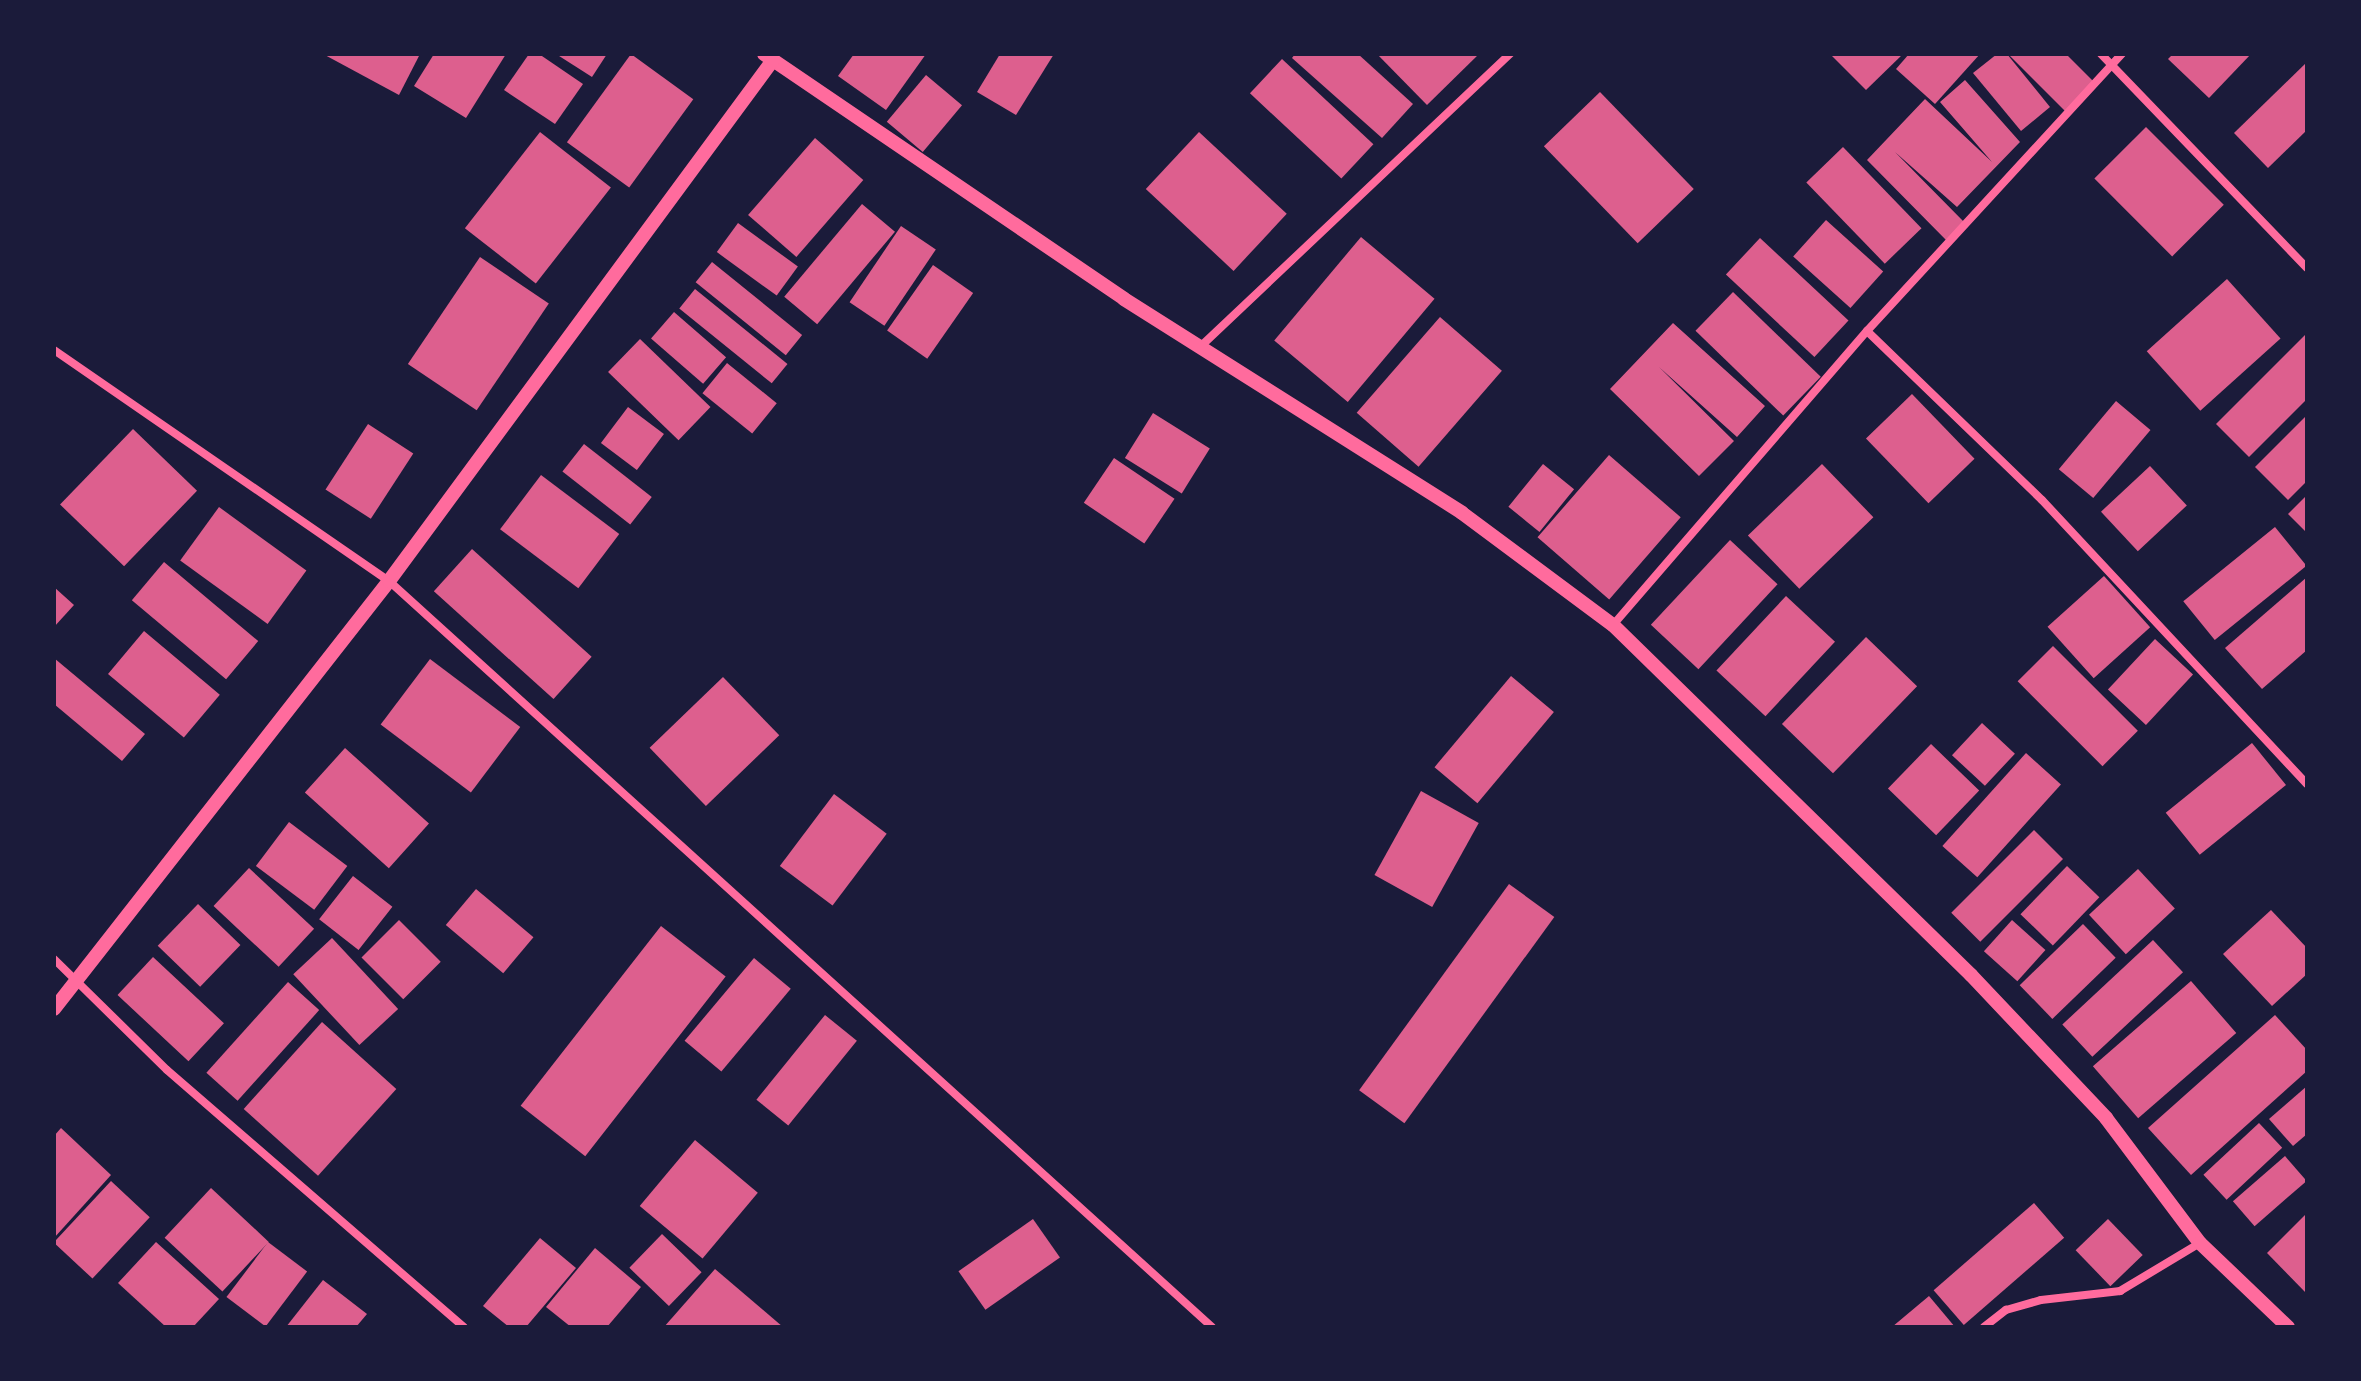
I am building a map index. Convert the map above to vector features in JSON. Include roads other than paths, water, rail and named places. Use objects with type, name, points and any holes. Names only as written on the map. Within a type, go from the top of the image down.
[{"type":"street","points":[[1200,347],[1510,54]]},
{"type":"street","points":[[2101,54],[2307,268]]},
{"type":"street","points":[[1613,625],[1867,331],[2122,54]]},
{"type":"street","points":[[54,1009],[79,981],[389,581],[768,57],[897,149],[1462,513],[1613,625],[1971,975],[2106,1118],[2200,1243],[2288,1327]]},
{"type":"street","points":[[1867,331],[2042,500],[2307,784]]},
{"type":"street","points":[[54,350],[389,581],[1212,1327]]},
{"type":"street","points":[[54,959],[167,1070],[464,1327]]},
{"type":"street","points":[[1984,1327],[2006,1310],[2029,1303],[2120,1291],[2200,1243]]}]
